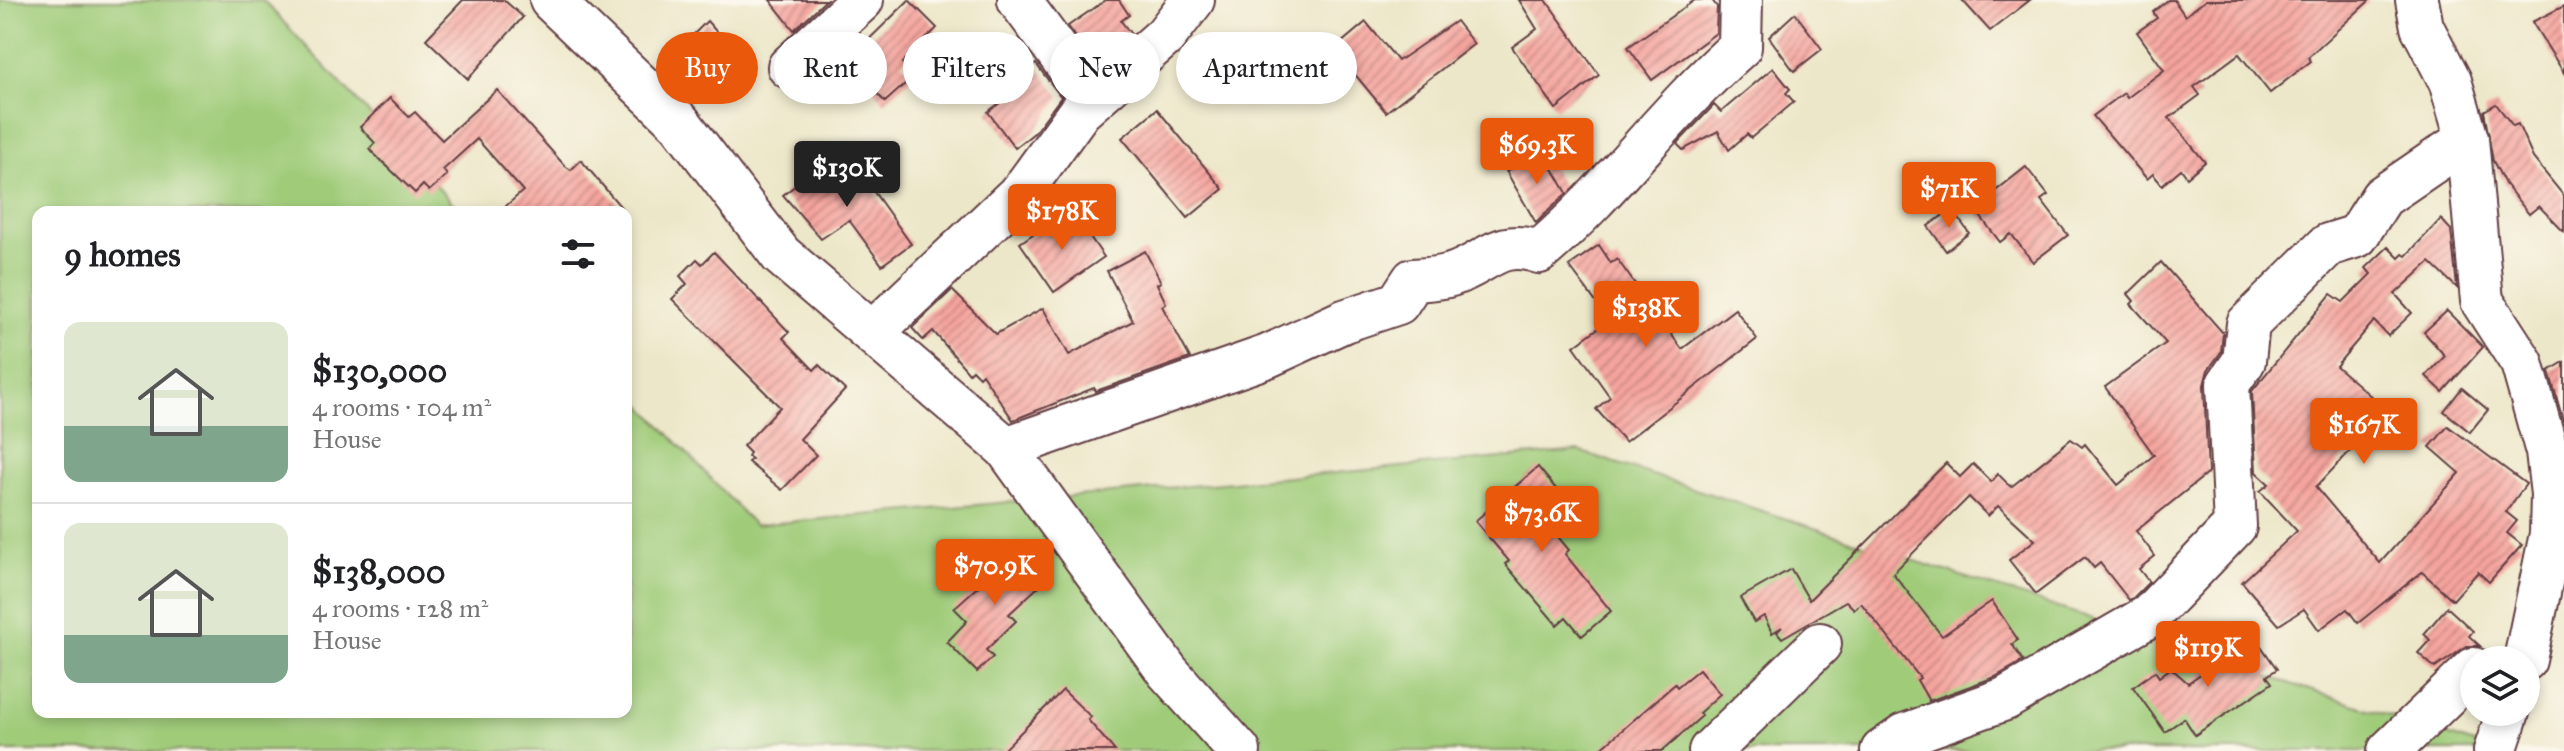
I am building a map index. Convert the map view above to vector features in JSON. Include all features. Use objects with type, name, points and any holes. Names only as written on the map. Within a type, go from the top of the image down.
[{"type":"street","points":[[551,0],[680,123],[781,255],[1006,448],[1160,661],[1239,751]]},
{"type":"street","points":[[827,32],[862,0]]},
{"type":"street","points":[[1019,0],[1050,42]]},
{"type":"street","points":[[1160,40],[1193,0]]},
{"type":"street","points":[[1006,448],[1268,356],[1344,321],[1398,303],[1413,280],[1451,275],[1506,247],[1522,246],[1539,252],[1584,211],[1696,85],[1740,47],[1741,0]]},
{"type":"street","points":[[2417,0],[2422,27],[2445,70],[2467,139],[2482,301],[2522,363],[2547,452],[2552,494],[2551,534],[2528,646]]},
{"type":"street","points":[[873,332],[1022,191],[1088,104]]},
{"type":"street","points":[[1882,751],[1905,735],[2005,699],[2149,616],[2210,556],[2235,526],[2228,384],[2244,361],[2248,324],[2328,245],[2357,236],[2382,197],[2467,139]]},
{"type":"street","points":[[2498,646],[2534,611]]},
{"type":"street","points":[[1710,751],[1820,644]]},
{"type":"street","points":[[2389,751],[2460,683]]},
{"type":"street","points":[[2495,751],[2503,726]]},
{"type":"green space","points":[[0,0],[263,0],[455,206],[32,206],[32,718],[632,718],[632,394],[754,525],[1579,451],[2496,751],[0,751]]},
{"type":"building","points":[[463,0],[504,0],[523,17],[468,79],[426,39]]},
{"type":"building","points":[[770,0],[826,0],[794,30]]},
{"type":"building","points":[[909,0],[937,28],[933,32],[903,32],[903,86],[887,100],[887,32],[876,32]]},
{"type":"building","points":[[1106,0],[1119,0],[1129,15],[1121,21],[1129,32],[1072,32],[1068,26]]},
{"type":"building","points":[[1519,0],[1546,0],[1599,75],[1556,109],[1512,47],[1537,29]]},
{"type":"building","points":[[1695,0],[1712,0],[1717,7],[1716,33],[1652,80],[1628,47]]},
{"type":"building","points":[[1962,0],[2030,0],[1990,31]]},
{"type":"building","points":[[2168,0],[2174,0],[2185,16],[2206,0],[2370,0],[2308,57],[2311,61],[2270,93],[2239,54],[2194,87],[2200,95],[2169,118],[2205,162],[2187,177],[2181,169],[2162,185],[2153,174],[2147,179],[2093,116],[2124,93],[2127,98],[2164,70],[2137,32],[2157,18],[2153,12]]},
{"type":"building","points":[[2564,6],[2564,73],[2532,22]]},
{"type":"building","points":[[1795,13],[1822,49],[1794,71],[1769,37]]},
{"type":"building","points":[[707,21],[717,32],[696,32]]},
{"type":"building","points":[[1456,21],[1474,44],[1386,112],[1357,77],[1357,32],[1354,32],[1366,22],[1398,61]]},
{"type":"building","points":[[1036,64],[1050,82],[1050,104],[1056,104],[1034,133],[1015,148],[988,112],[998,104],[1034,104]]},
{"type":"building","points":[[1773,68],[1790,89],[1786,93],[1794,102],[1751,138],[1747,134],[1729,150],[1718,131],[1683,150],[1677,144],[1714,105],[1721,112]]},
{"type":"building","points":[[497,90],[565,166],[571,170],[581,160],[620,206],[506,206],[523,191],[477,139],[443,170],[447,175],[429,191],[423,185],[415,193],[369,149],[375,143],[360,127],[390,98],[409,117],[415,112],[442,140]]},
{"type":"building","points":[[2496,104],[2513,126],[2518,124],[2533,158],[2564,196],[2564,232],[2539,206],[2529,214],[2505,184],[2493,161],[2484,111]]},
{"type":"building","points":[[1157,109],[1223,189],[1188,218],[1122,138]]},
{"type":"building","points":[[1544,153],[1567,193],[1536,223],[1506,171]]},
{"type":"building","points":[[833,157],[849,178],[859,171],[911,244],[882,265],[849,220],[821,239],[783,195]]},
{"type":"building","points":[[2026,167],[2048,195],[2041,200],[2068,235],[2033,262],[2011,234],[2000,242],[1974,208]]},
{"type":"building","points":[[1952,209],[1969,233],[1946,251],[1928,226]]},
{"type":"building","points":[[1074,214],[1104,257],[1054,292],[1020,243],[1052,221],[1056,226]]},
{"type":"building","points":[[2441,219],[2451,230],[2457,288],[2430,262],[2395,294],[2412,313],[2388,336],[2374,321],[2336,366],[2388,411],[2316,487],[2380,563],[2460,473],[2430,447],[2448,426],[2526,484],[2506,512],[2517,521],[2507,533],[2522,545],[2489,582],[2478,572],[2453,600],[2422,572],[2358,623],[2347,609],[2319,630],[2304,609],[2279,625],[2242,582],[2297,531],[2260,491],[2269,484],[2256,472],[2252,391],[2331,294],[2343,302],[2371,274],[2366,268],[2388,247],[2399,258],[2403,254],[2406,256]]},
{"type":"building","points":[[1599,245],[1611,263],[1617,259],[1682,349],[1735,309],[1757,339],[1625,442],[1596,409],[1610,397],[1574,346],[1609,320],[1569,266]]},
{"type":"building","points":[[1145,251],[1161,282],[1157,284],[1166,303],[1162,306],[1190,358],[1096,391],[1094,388],[1013,420],[982,374],[979,377],[972,370],[969,373],[933,331],[923,340],[912,328],[952,290],[996,334],[1043,308],[1069,355],[1133,321],[1107,271]]},
{"type":"building","points":[[714,252],[789,332],[783,338],[814,370],[819,365],[845,390],[800,439],[816,455],[782,490],[748,462],[752,459],[743,446],[780,407],[672,299],[687,284],[680,276],[697,259],[702,264]]},
{"type":"building","points":[[2161,262],[2223,333],[2221,352],[2208,370],[2204,385],[2208,473],[2136,531],[2155,556],[2139,569],[2149,582],[2134,597],[2129,600],[2100,563],[2094,568],[2085,557],[2036,594],[2009,560],[2035,540],[1998,506],[1988,516],[1969,497],[1893,573],[1942,636],[1992,601],[2018,640],[2012,644],[2023,661],[1995,677],[1929,701],[1917,680],[1920,678],[1861,603],[1854,609],[1846,601],[1782,638],[1777,632],[1782,627],[1772,633],[1764,616],[1754,622],[1740,598],[1791,569],[1809,600],[1946,463],[1960,477],[1973,464],[1991,482],[1998,474],[2011,487],[2071,439],[2082,447],[2085,444],[2118,485],[2154,455],[2105,387],[2166,343],[2131,304],[2134,301],[2128,294]]},
{"type":"building","points":[[2447,311],[2483,347],[2443,392],[2426,376],[2445,356],[2424,332]]},
{"type":"building","points":[[2564,362],[2564,424],[2549,371]]},
{"type":"building","points":[[2462,388],[2488,410],[2470,432],[2444,411]]},
{"type":"building","points":[[1538,467],[1562,496],[1539,514],[1569,550],[1565,554],[1611,611],[1582,636],[1566,617],[1557,625],[1505,564],[1509,561],[1475,521]]},
{"type":"building","points":[[1021,548],[1050,576],[1009,614],[1016,621],[986,650],[993,657],[977,672],[947,642],[967,621],[954,608]]},
{"type":"building","points":[[2447,607],[2473,631],[2469,636],[2480,646],[2460,646],[2460,651],[2435,668],[2418,653],[2430,640],[2424,634]]},
{"type":"building","points":[[2254,636],[2277,669],[2267,676],[2272,683],[2195,735],[2184,718],[2165,732],[2133,687],[2155,671],[2159,677],[2171,668],[2188,683]]},
{"type":"building","points":[[1699,669],[1720,694],[1699,713],[1702,716],[1662,751],[1598,751],[1675,684],[1677,687]]},
{"type":"building","points":[[1063,690],[1091,717],[1088,720],[1115,751],[1002,751]]}]
